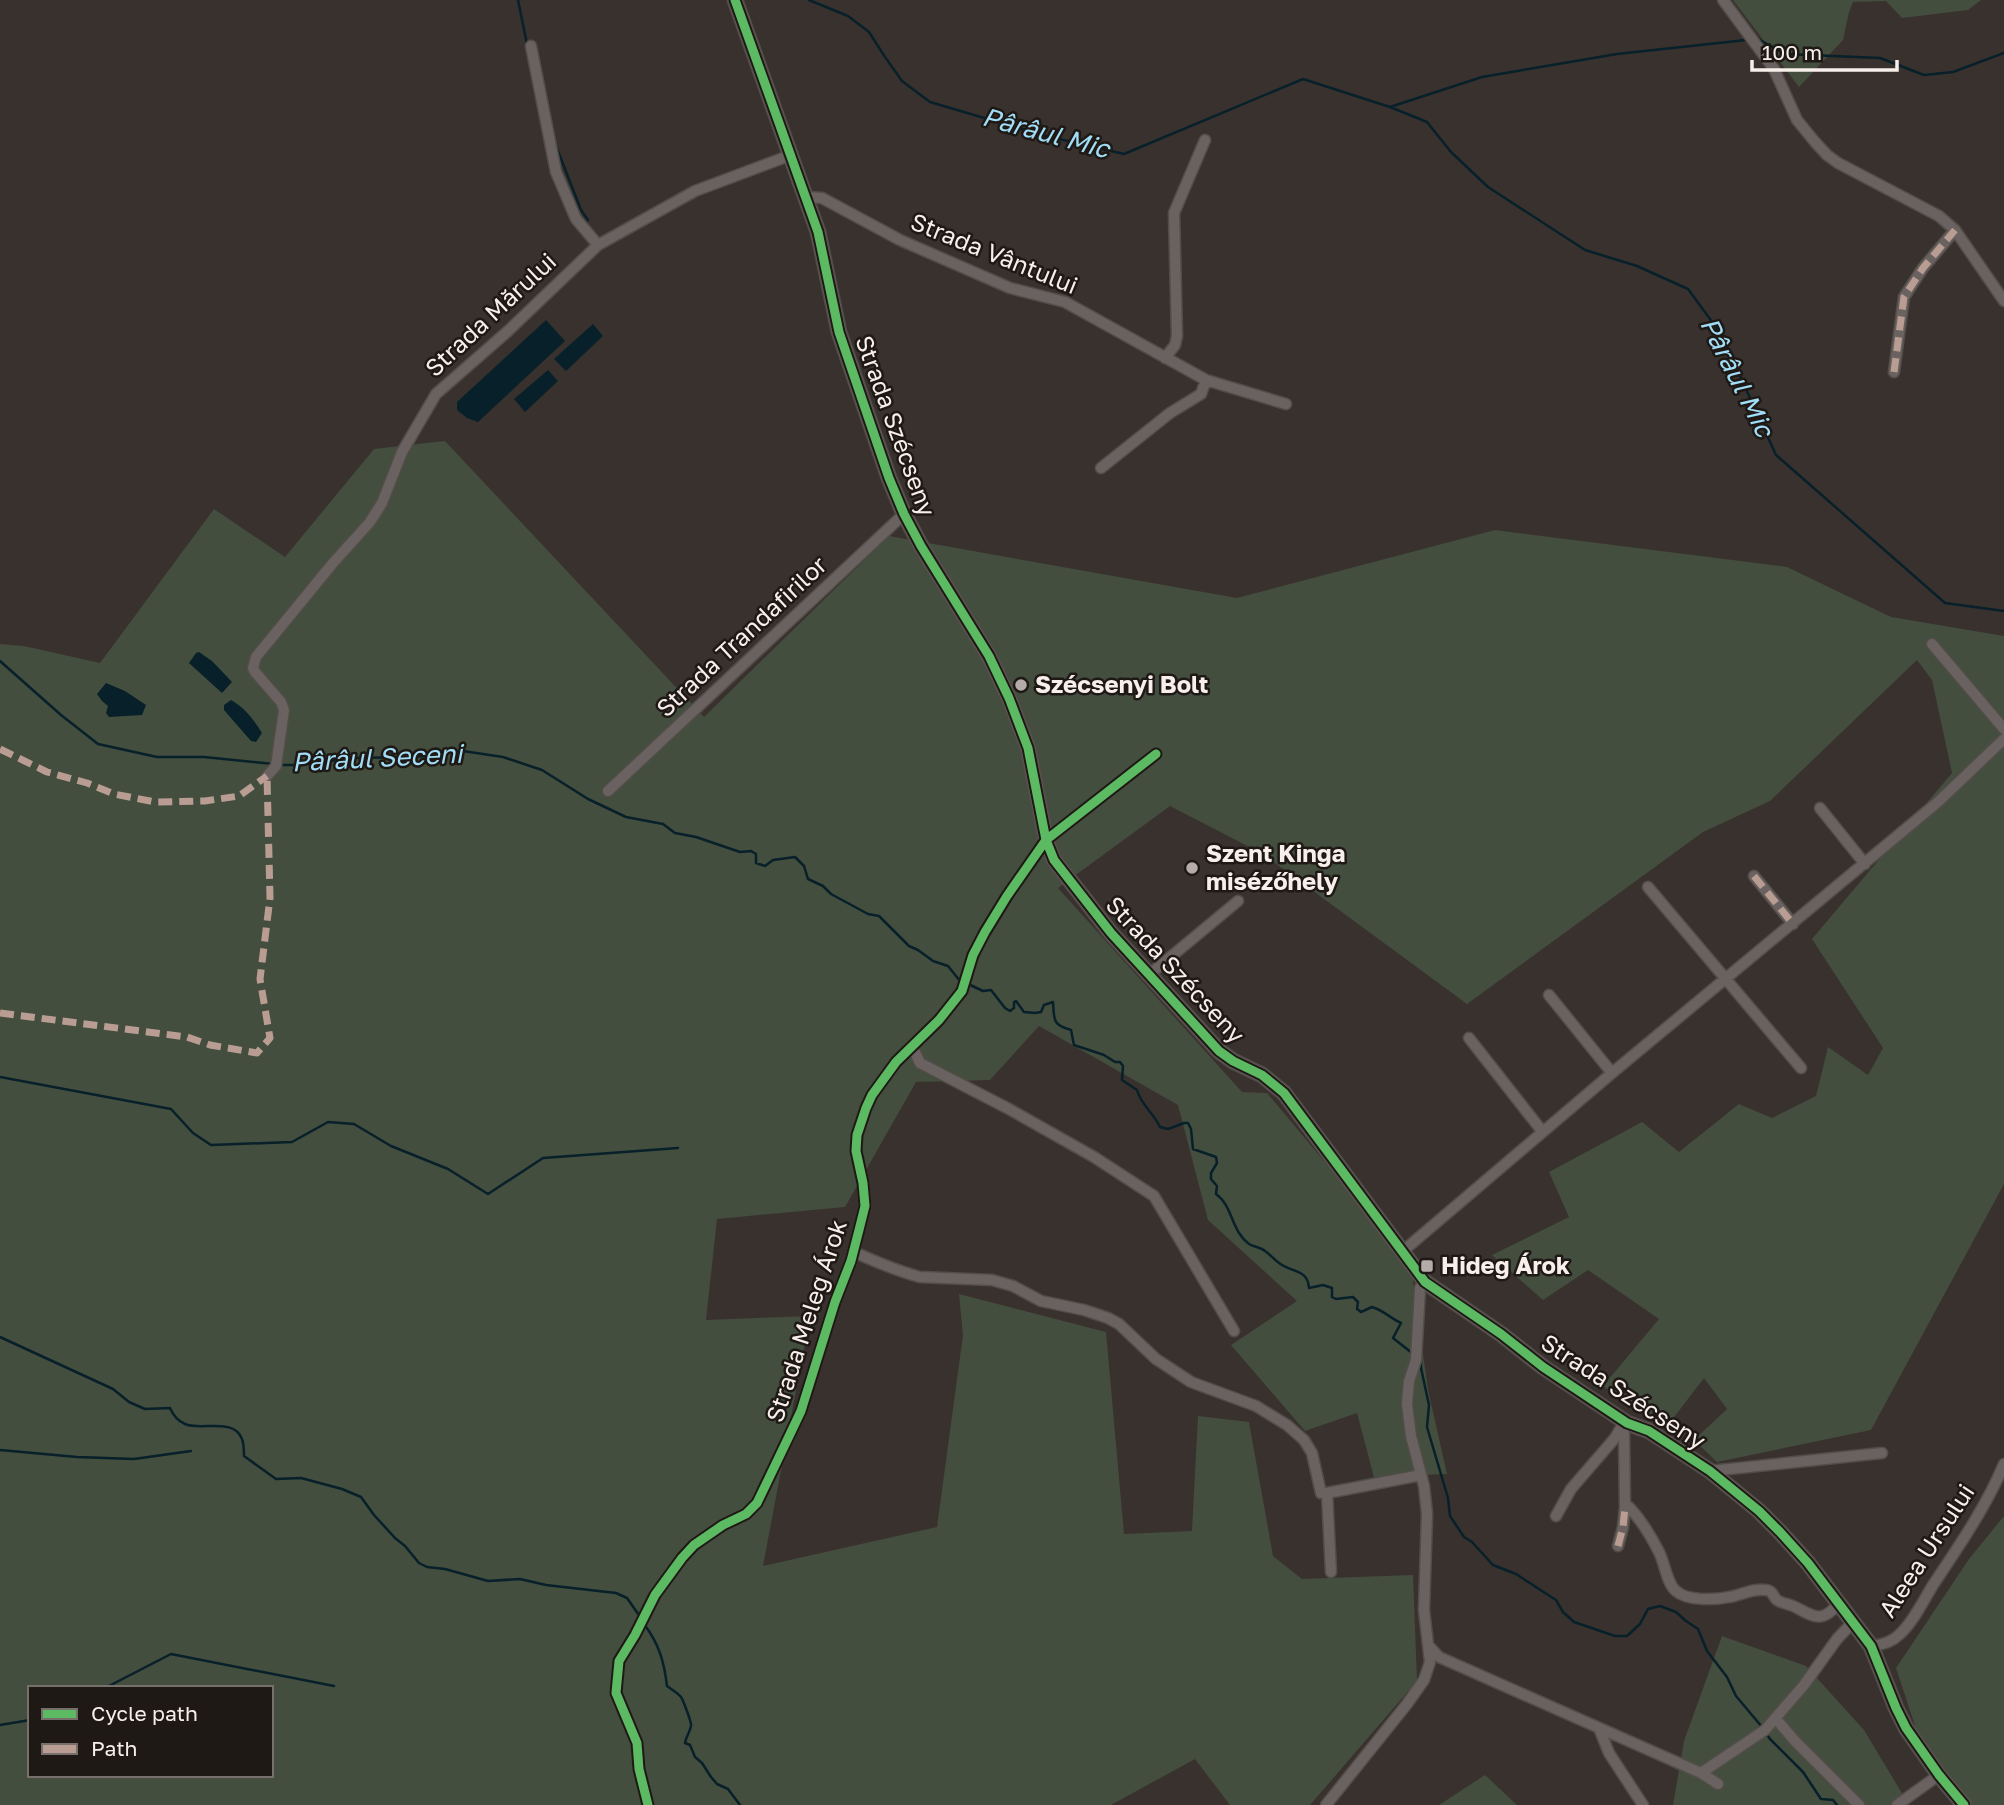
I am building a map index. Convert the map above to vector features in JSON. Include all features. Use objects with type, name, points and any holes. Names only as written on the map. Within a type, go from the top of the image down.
[{"type":"street","name":"Strada Szécseny","points":[[735,0],[818,232],[839,332],[885,467],[904,514],[989,656],[1009,698],[1028,748],[1046,840],[1060,869],[1111,933],[1224,1055],[1262,1075],[1284,1093],[1425,1282],[1501,1334],[1624,1425],[1649,1431],[1710,1471],[1759,1511],[1808,1563],[1871,1646],[1901,1718],[1939,1775],[1964,1805]]},
{"type":"street","points":[[1723,0],[1774,68],[1797,120],[1827,155],[1939,216],[1955,230],[2004,301]]},
{"type":"street","points":[[531,46],[556,172],[576,219],[598,245]]},
{"type":"street","points":[[1165,358],[1175,345],[1177,336],[1174,213],[1205,140]]},
{"type":"street","name":"Strada Mărului","points":[[267,776],[276,764],[285,710],[255,672],[253,664],[256,657],[370,522],[382,503],[402,452],[436,394],[508,331],[598,245],[695,191],[791,155]]},
{"type":"street","name":"Strada Vântului","points":[[806,197],[822,198],[900,240],[1010,288],[1065,302],[1206,380],[1286,404]]},
{"type":"street","points":[[1894,372],[1904,297],[1923,268],[1955,230]]},
{"type":"street","points":[[1101,468],[1170,413],[1202,394],[1206,380]]},
{"type":"street","name":"Strada Trandafirilor","points":[[608,791],[904,514]]},
{"type":"street","points":[[1932,644],[2004,729]]},
{"type":"street","points":[[1404,1251],[1542,1131],[1938,802],[2004,739]]},
{"type":"street","name":"Strada Meleg Árok","points":[[649,1805],[639,1769],[636,1738],[616,1693],[618,1661],[655,1595],[694,1545],[723,1525],[746,1514],[757,1503],[801,1411],[835,1302],[854,1252],[865,1206],[856,1151],[859,1123],[872,1095],[896,1062],[950,1007],[966,983],[973,955],[985,932],[1046,840],[1156,754]]},
{"type":"street","points":[[1820,808],[1864,864]]},
{"type":"street","points":[[1755,876],[1793,924]]},
{"type":"street","points":[[1648,887],[1801,1068]]},
{"type":"street","points":[[1150,974],[1238,901]]},
{"type":"street","points":[[1549,995],[1612,1073]]},
{"type":"street","points":[[1469,1038],[1542,1131]]},
{"type":"street","points":[[912,1046],[920,1063],[1094,1157],[1154,1196],[1234,1331]]},
{"type":"street","points":[[854,1252],[885,1266],[920,1276],[992,1280],[1013,1286],[1041,1301],[1108,1318],[1119,1324],[1156,1359],[1191,1382],[1256,1406],[1287,1425],[1304,1440],[1312,1453],[1321,1493],[1421,1475]]},
{"type":"street","points":[[1326,1805],[1407,1704],[1424,1680],[1430,1662],[1424,1610],[1427,1514],[1407,1404],[1409,1381],[1416,1354],[1420,1288],[1425,1282]]},
{"type":"street","name":"Strada Szécseny","points":[[1556,1516],[1572,1489],[1624,1425]]},
{"type":"street","points":[[1618,1546],[1625,1507],[1624,1425]]},
{"type":"street","points":[[1710,1471],[1882,1453]]},
{"type":"street","name":"Aleea Ursului","points":[[1871,1646],[1892,1640],[1909,1624],[1958,1549],[1991,1493],[2004,1464]]},
{"type":"street","points":[[1327,1493],[1331,1572]]},
{"type":"street","points":[[1625,1507],[1629,1507],[1647,1531],[1660,1553],[1670,1585],[1680,1595],[1700,1598],[1728,1597],[1749,1591],[1767,1590],[1771,1591],[1777,1600],[1821,1618],[1839,1603]]},
{"type":"street","points":[[1701,1773],[1765,1730],[1853,1622]]},
{"type":"street","points":[[1429,1646],[1433,1653],[1447,1661],[1701,1773],[1718,1784]]},
{"type":"street","points":[[1776,1719],[1859,1805]]},
{"type":"street","points":[[1599,1728],[1609,1754],[1643,1805]]},
{"type":"street","points":[[1897,1805],[1939,1775]]},
{"type":"green space","points":[[1733,0],[1981,0],[1968,10],[1902,18],[1886,1],[1853,2],[1843,40],[1799,87]]},
{"type":"green space","points":[[445,441],[704,717],[889,536],[1237,598],[1495,530],[1787,567],[1891,617],[2004,636],[2004,1184],[1871,1430],[1717,1462],[1694,1440],[1727,1409],[1704,1378],[1665,1429],[1603,1386],[1659,1319],[1588,1270],[1543,1300],[1492,1255],[1569,1217],[1549,1172],[1642,1122],[1679,1152],[1739,1104],[1772,1118],[1816,1096],[1828,1047],[1868,1075],[1883,1048],[1812,939],[1952,773],[1932,680],[1917,660],[1770,801],[1703,832],[1467,1004],[1263,854],[1170,806],[1058,888],[1242,1092],[1267,1093],[1340,1180],[1412,1274],[1428,1390],[1447,1474],[1374,1477],[1357,1413],[1305,1431],[1231,1345],[1297,1301],[1208,1220],[1178,1105],[1039,1026],[990,1080],[916,1082],[845,1207],[717,1219],[706,1320],[810,1316],[763,1566],[937,1527],[963,1335],[959,1294],[1106,1332],[1124,1534],[1192,1531],[1198,1416],[1249,1422],[1273,1556],[1302,1579],[1413,1575],[1417,1681],[1310,1805],[1230,1805],[1195,1759],[1111,1805],[0,1805],[0,644],[24,646],[100,663],[214,509],[285,557],[374,449]]},
{"type":"green space","points":[[2004,1516],[2004,1805],[1968,1805],[1921,1744],[1896,1668],[1969,1559]]},
{"type":"green space","points":[[1722,1636],[1806,1666],[1864,1730],[1909,1805],[1673,1805],[1684,1741]]},
{"type":"green space","points":[[1485,1775],[1517,1805],[1439,1805]]},
{"type":"water","points":[[546,320],[565,341],[478,422],[457,410],[457,402]]},
{"type":"water","points":[[593,324],[603,336],[566,371],[554,359]]},
{"type":"water","points":[[548,370],[558,381],[525,412],[514,399]]},
{"type":"water","points":[[199,652],[232,682],[222,693],[189,663]]},
{"type":"water","points":[[106,683],[125,691],[146,705],[142,715],[109,717],[106,713],[108,706],[97,694]]},
{"type":"water","points":[[231,700],[248,714],[262,733],[256,742],[251,741],[224,710],[224,705]]},
{"type":"waterway","points":[[518,0],[527,44]]},
{"type":"waterway","name":"Pârâul Mic","points":[[809,0],[848,16],[869,32],[902,81],[930,102],[1042,135],[1124,154],[1303,79],[1427,122],[1451,152],[1488,187],[1585,250],[1637,266],[1688,289],[1721,334],[1776,455],[1945,603],[2004,611]]},
{"type":"waterway","name":"Pârâul Mic","points":[[1758,39],[1785,54],[1880,58],[1924,75],[1953,72],[2004,53]]},
{"type":"waterway","name":"Pârâul Mic","points":[[1390,107],[1482,77],[1617,54],[1746,40]]},
{"type":"waterway","points":[[556,146],[581,210],[588,220]]},
{"type":"waterway","name":"Pârâul Seceni","points":[[0,661],[98,744],[157,757],[204,757],[273,764]]},
{"type":"waterway","name":"Pârâul Seceni","points":[[280,765],[352,758],[415,757],[463,751],[503,757],[542,770],[588,799],[626,817],[663,824],[675,833],[740,852],[751,851],[756,854],[756,863],[765,866],[773,860],[795,857],[804,866],[808,879],[868,914],[879,916],[909,946],[933,961],[948,966],[960,981]]},
{"type":"waterway","name":"Pârâul Seceni","points":[[966,983],[983,991],[991,990],[1010,1011],[1016,1001],[1024,1012],[1035,1013],[1041,1012],[1044,1005],[1053,1002],[1056,1021],[1071,1030],[1074,1045],[1120,1062],[1123,1066],[1122,1080],[1137,1090],[1160,1127],[1168,1129],[1188,1123],[1193,1149],[1216,1157],[1217,1163],[1211,1173],[1211,1179],[1217,1186],[1216,1194],[1226,1205],[1243,1239],[1282,1265],[1299,1272],[1306,1278],[1309,1288],[1323,1285],[1332,1288],[1332,1297],[1353,1297],[1358,1302],[1357,1309],[1361,1312],[1372,1307],[1401,1323],[1393,1338],[1412,1353]]},
{"type":"waterway","points":[[0,1077],[171,1109],[193,1133],[211,1145],[292,1142],[328,1122],[354,1124],[391,1146],[448,1169],[488,1194],[543,1158],[678,1148]]},
{"type":"waterway","points":[[0,1337],[113,1389],[129,1402],[145,1409],[170,1408],[180,1421],[191,1426],[232,1428],[242,1439],[244,1456],[276,1479],[301,1478],[361,1497],[395,1538],[419,1563],[427,1567],[488,1581],[520,1579],[546,1585],[616,1593],[627,1598],[641,1618]]},
{"type":"waterway","name":"Pârâul Seceni","points":[[1421,1356],[1429,1405],[1427,1427],[1448,1498],[1450,1516],[1464,1537],[1493,1565],[1516,1574],[1556,1600],[1563,1612],[1574,1622],[1615,1636],[1627,1636],[1640,1624],[1648,1609],[1660,1606],[1676,1612],[1698,1629],[1707,1651],[1727,1677],[1736,1696],[1762,1727]]},
{"type":"waterway","points":[[0,1450],[134,1459],[191,1451]]},
{"type":"waterway","points":[[644,1624],[660,1653],[667,1686],[681,1697],[689,1716],[691,1726],[685,1743],[690,1745],[695,1757],[717,1784],[728,1789],[740,1805]]},
{"type":"waterway","points":[[109,1686],[171,1654],[334,1686]]},
{"type":"waterway","points":[[0,1725],[28,1720]]},
{"type":"waterway","name":"Pârâul Seceni","points":[[1766,1733],[1803,1772],[1821,1799],[1833,1800],[1837,1805]]},
{"type":"marked path","points":[[1894,372],[1904,297],[1923,268],[1955,230]]},
{"type":"marked path","points":[[0,749],[47,772],[114,794],[155,802],[205,801],[239,796],[267,776]]},
{"type":"marked path","points":[[0,1013],[187,1037],[210,1045],[257,1053],[270,1038],[260,979],[270,898],[267,776]]},
{"type":"marked path","points":[[1754,876],[1793,924]]},
{"type":"marked path","points":[[1618,1546],[1625,1507]]},
{"type":"cycle path","points":[[735,0],[818,232],[839,332],[889,478],[921,546],[989,656],[1009,698],[1028,748],[1046,840],[1054,860],[1111,933],[1219,1051],[1262,1075],[1284,1093],[1425,1282],[1501,1334],[1543,1367],[1627,1423],[1649,1431],[1710,1471],[1780,1532],[1808,1563],[1871,1646],[1906,1728],[1964,1805]]},
{"type":"cycle path","points":[[648,1805],[639,1769],[637,1743],[616,1693],[619,1661],[655,1595],[682,1558],[694,1545],[723,1525],[746,1514],[757,1503],[801,1411],[835,1302],[851,1261],[865,1206],[856,1151],[857,1135],[872,1095],[896,1062],[939,1020],[962,991],[973,955],[985,932],[1046,840],[1156,754]]},
{"type":"place","name":"Szécsenyi Bolt","points":[[1021,685]]},
{"type":"place","name":"Szent Kinga misézőhely","points":[[1192,868]]},
{"type":"place","name":"Hideg Árok","points":[[1427,1266]]}]
